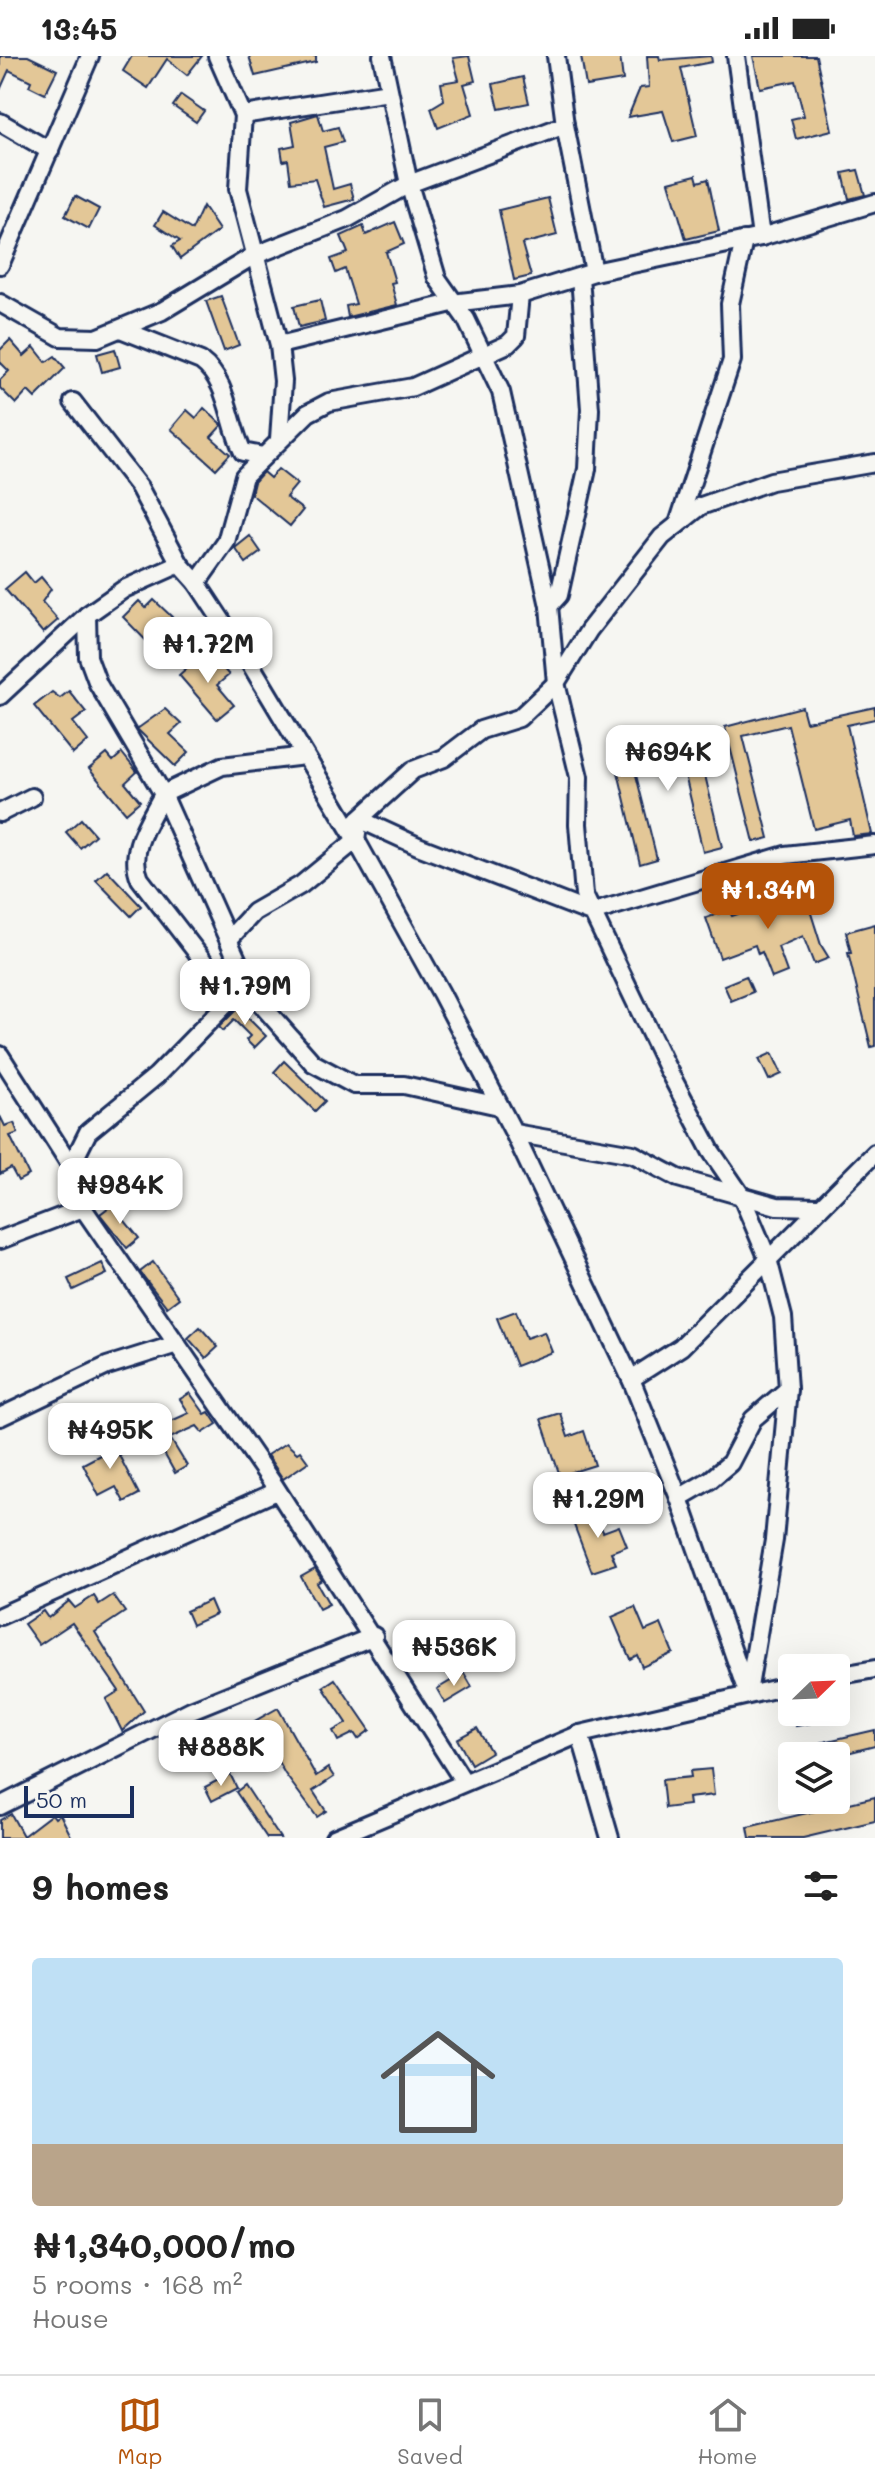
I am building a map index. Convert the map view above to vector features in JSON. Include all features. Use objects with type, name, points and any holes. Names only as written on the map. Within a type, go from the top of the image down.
[{"type":"street","points":[[0,265],[90,56]]},
{"type":"street","points":[[217,56],[243,115],[238,189],[253,256],[269,299],[279,345],[283,381],[279,439]]},
{"type":"street","points":[[382,56],[409,184],[437,278],[466,319],[501,392],[549,606],[556,683],[579,777],[578,824],[584,895],[674,1082],[711,1151],[741,1195],[768,1259],[783,1317],[788,1389],[774,1540],[748,1693]]},
{"type":"street","points":[[549,606],[559,595],[587,469],[590,409],[587,274],[556,56]]},
{"type":"street","points":[[678,524],[732,360],[730,304],[752,238],[736,56]]},
{"type":"street","points":[[243,115],[389,92]]},
{"type":"street","points":[[0,122],[50,151]]},
{"type":"street","points":[[0,303],[60,337],[97,338],[123,330],[162,311],[253,256],[347,219],[409,184],[565,125]]},
{"type":"street","points":[[279,345],[452,303],[520,295],[587,274],[752,238],[875,203]]},
{"type":"street","points":[[197,583],[226,542],[244,476],[308,413],[329,402],[413,387],[484,356],[516,336],[520,295]]},
{"type":"street","points":[[123,330],[201,361],[212,369],[224,394],[229,420],[243,452],[263,456]]},
{"type":"street","points":[[73,402],[139,487],[180,564],[197,583],[356,840],[514,1133],[631,1379],[679,1498],[748,1693]]},
{"type":"street","points":[[230,938],[254,912],[301,885],[356,840],[359,819],[413,770],[444,758],[481,730],[519,718],[556,683],[589,630],[662,537],[701,506],[771,481],[875,463]]},
{"type":"street","points":[[0,696],[87,615],[124,589],[180,564]]},
{"type":"street","points":[[87,615],[88,657],[98,684],[163,794],[253,995],[313,1063],[333,1076],[354,1085],[404,1085],[499,1106]]},
{"type":"street","points":[[232,998],[140,879],[133,865],[136,849],[163,794],[222,766],[305,756]]},
{"type":"street","points":[[0,813],[32,797]]},
{"type":"street","points":[[359,819],[418,846],[591,913],[785,855],[875,845]]},
{"type":"street","points":[[71,1166],[88,1132],[156,1076],[232,998],[253,995]]},
{"type":"street","points":[[0,1055],[71,1166],[83,1208],[374,1636],[464,1782]]},
{"type":"street","points":[[514,1133],[633,1154],[678,1178],[777,1206],[818,1207]]},
{"type":"street","points":[[631,1379],[681,1347],[875,1153]]},
{"type":"street","points":[[0,1240],[83,1208]]},
{"type":"street","points":[[0,1417],[107,1366],[177,1344]]},
{"type":"street","points":[[679,1498],[710,1480],[730,1463],[753,1419],[788,1389]]},
{"type":"street","points":[[0,1616],[277,1491]]},
{"type":"street","points":[[0,1806],[191,1710],[374,1636]]},
{"type":"street","points":[[850,1673],[875,1669]]},
{"type":"street","points":[[341,1837],[580,1734],[778,1688]]},
{"type":"street","points":[[580,1734],[610,1838]]},
{"type":"building","points":[[0,56],[28,56],[57,70],[45,94],[29,86],[31,81],[9,70],[0,90]]},
{"type":"building","points":[[132,56],[202,56],[187,75],[167,59],[148,88],[123,71]]},
{"type":"building","points":[[249,56],[316,56],[316,62],[255,76]]},
{"type":"building","points":[[469,56],[475,81],[464,84],[473,114],[438,128],[431,108],[444,100],[441,83],[459,80],[453,58]]},
{"type":"building","points":[[581,56],[620,56],[623,80],[586,86]]},
{"type":"building","points":[[647,56],[659,56],[660,60],[711,56],[712,62],[681,68],[697,136],[673,142],[663,111],[628,117],[640,88],[649,87]]},
{"type":"building","points":[[753,56],[816,56],[832,130],[796,139],[791,119],[804,116],[795,81],[760,88]]},
{"type":"building","points":[[523,77],[529,103],[499,109],[493,84]]},
{"type":"building","points":[[181,95],[204,111],[196,122],[173,106]]},
{"type":"building","points":[[318,114],[323,131],[338,127],[343,142],[324,147],[333,189],[350,184],[354,199],[324,207],[315,179],[291,182],[288,160],[283,161],[281,148],[295,145],[291,122]]},
{"type":"building","points":[[858,170],[865,195],[849,199],[843,173]]},
{"type":"building","points":[[696,175],[698,182],[708,179],[719,231],[686,239],[669,182]]},
{"type":"building","points":[[75,196],[99,209],[89,229],[65,216]]},
{"type":"building","points":[[548,198],[557,235],[522,244],[531,276],[514,280],[499,210]]},
{"type":"building","points":[[203,206],[219,230],[180,259],[172,246],[180,241],[155,225],[163,212],[192,230]]},
{"type":"building","points":[[395,222],[404,244],[386,252],[395,282],[391,283],[397,305],[348,317],[346,306],[356,304],[345,269],[336,273],[331,259],[348,253],[341,236],[363,226],[366,235]]},
{"type":"building","points":[[221,296],[239,345],[224,351],[206,301]]},
{"type":"building","points":[[320,300],[325,321],[299,327],[294,306]]},
{"type":"building","points":[[10,340],[24,356],[34,347],[46,362],[55,356],[65,368],[35,398],[28,391],[16,404],[0,388],[0,380],[9,371],[0,362],[0,350]]},
{"type":"building","points":[[115,349],[120,367],[102,372],[97,354]]},
{"type":"building","points":[[204,408],[222,425],[211,437],[230,454],[216,469],[171,429],[187,410],[196,418]]},
{"type":"building","points":[[278,469],[297,484],[286,497],[303,510],[290,526],[251,494],[254,482],[263,472],[270,478]]},
{"type":"building","points":[[250,536],[261,552],[246,563],[235,548]]},
{"type":"building","points":[[25,572],[34,583],[41,577],[51,589],[42,602],[58,620],[43,633],[5,589]]},
{"type":"building","points":[[154,600],[172,617],[160,629],[177,646],[164,659],[123,617],[139,601],[146,608]]},
{"type":"building","points":[[198,658],[205,666],[214,658],[229,675],[217,685],[234,705],[217,719],[179,675]]},
{"type":"building","points":[[69,691],[86,712],[73,722],[88,741],[73,754],[34,706],[52,692],[60,698]]},
{"type":"building","points":[[802,707],[806,722],[875,707],[875,719],[847,725],[872,834],[853,836],[850,820],[814,829],[788,725],[743,736],[769,838],[754,842],[725,727]]},
{"type":"building","points":[[165,709],[181,724],[170,734],[189,752],[175,766],[137,729]]},
{"type":"building","points":[[695,733],[722,847],[703,852],[679,749],[632,759],[657,859],[640,864],[613,751]]},
{"type":"building","points":[[122,753],[137,772],[125,783],[140,801],[126,813],[89,769],[107,754],[113,761]]},
{"type":"building","points":[[81,819],[95,835],[80,848],[66,832]]},
{"type":"building","points":[[107,870],[141,906],[131,916],[96,880]]},
{"type":"building","points":[[804,891],[821,945],[829,958],[814,964],[803,936],[778,947],[787,972],[772,978],[762,952],[758,954],[755,945],[720,958],[706,918],[729,910],[732,916]]},
{"type":"building","points":[[875,924],[875,1046],[871,1047],[848,953],[851,953],[846,932]]},
{"type":"building","points":[[746,976],[753,992],[731,1001],[724,985]]},
{"type":"building","points":[[238,1008],[266,1036],[254,1048],[246,1040],[250,1036],[234,1020],[223,1031],[219,1027]]},
{"type":"building","points":[[772,1053],[782,1074],[769,1080],[759,1059]]},
{"type":"building","points":[[284,1061],[325,1101],[315,1111],[274,1072]]},
{"type":"building","points":[[0,1116],[5,1126],[14,1123],[18,1133],[10,1136],[29,1175],[18,1181],[11,1168],[0,1174]]},
{"type":"building","points":[[112,1205],[139,1238],[127,1248],[100,1214]]},
{"type":"building","points":[[153,1262],[179,1298],[167,1307],[140,1272]]},
{"type":"building","points":[[102,1263],[107,1274],[73,1290],[68,1279]]},
{"type":"building","points":[[516,1311],[526,1338],[544,1332],[552,1352],[516,1366],[497,1318]]},
{"type":"building","points":[[200,1327],[218,1347],[206,1358],[188,1338]]},
{"type":"building","points":[[190,1393],[205,1414],[209,1412],[217,1424],[203,1433],[197,1426],[170,1438],[187,1466],[175,1473],[151,1430],[189,1413],[180,1399]]},
{"type":"building","points":[[560,1413],[568,1437],[584,1431],[595,1465],[560,1476],[541,1419]]},
{"type":"building","points":[[108,1434],[139,1494],[124,1502],[116,1487],[99,1496],[83,1464],[102,1454],[95,1440]]},
{"type":"building","points":[[286,1443],[297,1453],[300,1451],[308,1462],[283,1479],[267,1455]]},
{"type":"building","points":[[594,1509],[603,1532],[619,1526],[627,1546],[611,1552],[616,1564],[592,1572],[571,1517]]},
{"type":"building","points":[[315,1569],[322,1580],[317,1583],[329,1604],[319,1609],[301,1577]]},
{"type":"building","points":[[113,1595],[125,1612],[95,1632],[144,1711],[122,1731],[106,1699],[119,1691],[72,1623],[39,1645],[24,1624],[43,1611],[48,1618],[69,1601],[75,1608],[94,1596],[99,1604]]},
{"type":"building","points":[[210,1600],[216,1614],[192,1625],[186,1611]]},
{"type":"building","points":[[635,1607],[645,1631],[661,1624],[673,1653],[642,1667],[637,1655],[630,1659],[612,1617]]},
{"type":"building","points":[[434,1631],[442,1642],[418,1658],[411,1647]]},
{"type":"building","points":[[464,1673],[472,1687],[445,1703],[437,1689]]},
{"type":"building","points":[[335,1679],[370,1730],[358,1739],[354,1733],[338,1741],[333,1731],[347,1723],[323,1687]]},
{"type":"building","points":[[278,1708],[316,1776],[328,1768],[334,1777],[313,1791],[326,1811],[317,1817],[285,1774],[255,1721]]},
{"type":"building","points":[[477,1728],[491,1752],[471,1764],[457,1739]]},
{"type":"building","points":[[875,1730],[875,1746],[850,1752],[850,1742],[823,1742]]},
{"type":"building","points":[[711,1769],[714,1795],[688,1798],[689,1805],[665,1808],[662,1780],[691,1777],[690,1771]]},
{"type":"building","points":[[230,1774],[237,1788],[212,1801],[205,1787]]},
{"type":"building","points":[[245,1785],[280,1838],[267,1838],[236,1792]]},
{"type":"building","points":[[875,1797],[875,1821],[803,1838],[750,1838],[748,1827],[803,1814],[850,1814],[850,1803]]},
{"type":"building","points":[[11,1814],[23,1836],[52,1814],[55,1818],[60,1814],[72,1838],[0,1838],[0,1820]]}]
